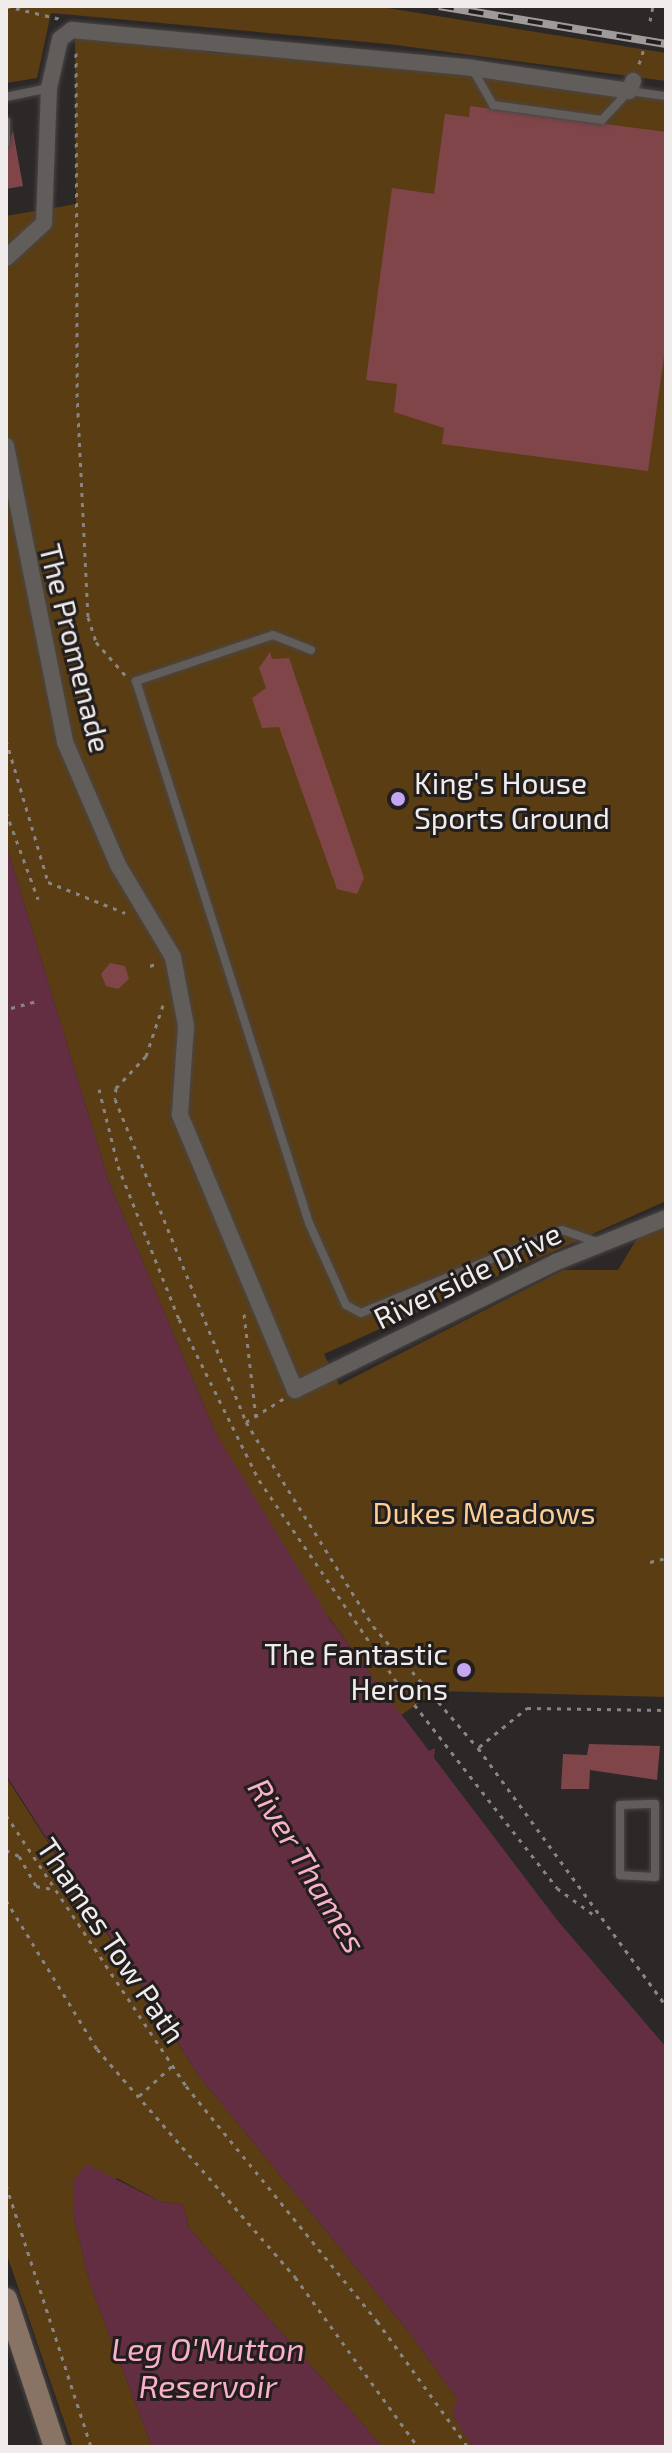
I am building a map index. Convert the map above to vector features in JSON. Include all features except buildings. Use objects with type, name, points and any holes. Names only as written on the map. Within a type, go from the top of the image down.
[{"type":"main road","points":[[6,2299],[55,2447]]},
{"type":"street","points":[[6,258],[44,223],[49,88],[60,39],[85,27],[631,86]]},
{"type":"street","name":"The Promenade","points":[[6,446],[65,742],[118,865],[173,957],[186,1026],[180,1115],[295,1390]]},
{"type":"street","name":"Riverside Drive","points":[[295,1390],[600,1243],[666,1218]]},
{"type":"lane","points":[[472,68],[493,105],[602,120],[631,86],[666,96]]},
{"type":"lane","points":[[6,97],[49,88]]},
{"type":"lane","points":[[6,121],[6,143]]},
{"type":"lane","points":[[311,650],[273,635],[136,681],[304,1208],[346,1305],[361,1313],[562,1230],[600,1243]]},
{"type":"lane","points":[[655,1804],[661,1842],[655,1877],[620,1875],[620,1805],[655,1804]]},
{"type":"path","points":[[6,6],[18,6],[85,27],[75,39],[77,377],[88,617],[96,642],[136,681]]},
{"type":"path","points":[[650,21],[653,6]]},
{"type":"path","points":[[6,740],[48,882],[108,900],[136,923]]},
{"type":"path","points":[[6,812],[38,899]]},
{"type":"path","points":[[155,951],[162,974]]},
{"type":"path","points":[[164,998],[146,1056],[116,1088],[115,1099],[246,1422],[373,1626],[478,1748],[597,1918],[666,2006]]},
{"type":"path","points":[[11,1008],[37,1001]]},
{"type":"path","points":[[99,1089],[118,1166],[162,1278],[259,1480],[396,1681],[557,1888],[597,1918]]},
{"type":"path","points":[[242,1304],[256,1418]]},
{"type":"path","points":[[246,1422],[295,1390]]},
{"type":"path","points":[[650,1562],[666,1558]]},
{"type":"path","points":[[478,1748],[527,1708],[666,1710]]},
{"type":"path","name":"Thames Tow Path","points":[[6,1815],[186,2086],[377,2321],[468,2447]]},
{"type":"path","points":[[6,1850],[19,1856],[36,1886],[56,1890]]},
{"type":"path","points":[[6,1900],[75,2019],[295,2277],[418,2447]]},
{"type":"path","points":[[138,2096],[172,2066]]},
{"type":"path","points":[[6,2185],[91,2447]]},
{"type":"green space","points":[[6,6],[375,6],[666,53],[666,81],[388,44],[51,13],[37,78],[6,83]]},
{"type":"green space","name":"Dukes Meadows","points":[[94,34],[214,53],[296,55],[666,97],[666,1201],[324,1354],[339,1385],[563,1270],[618,1270],[638,1237],[666,1227],[666,1697],[437,1691],[401,1715],[309,1591],[216,1434],[109,1182],[6,844],[6,216],[76,204],[75,39]]},
{"type":"green space","points":[[6,1777],[199,2076],[408,2331],[492,2447],[383,2447],[189,2228],[183,2204],[161,2202],[117,2178],[74,2218],[90,2284],[152,2447],[73,2447],[6,2252]]},
{"type":"water","name":"River Thames","points":[[6,844],[109,1182],[216,1434],[330,1620],[429,1751],[435,1748],[434,1758],[557,1920],[666,2047],[666,2447],[492,2447],[408,2331],[199,2076],[6,1775]]},
{"type":"water","name":"Leg O'Mutton Reservoir","points":[[86,2164],[161,2202],[183,2204],[189,2228],[383,2447],[152,2447],[90,2284],[74,2218],[73,2181]]},
{"type":"waterway","points":[[487,2387],[469,2412],[492,2447]]},
{"type":"railway","points":[[439,6],[666,44]]},
{"type":"place","name":"King's House Sports Ground","points":[[398,799]]},
{"type":"place","name":"The Fantastic Herons","points":[[464,1670]]}]
